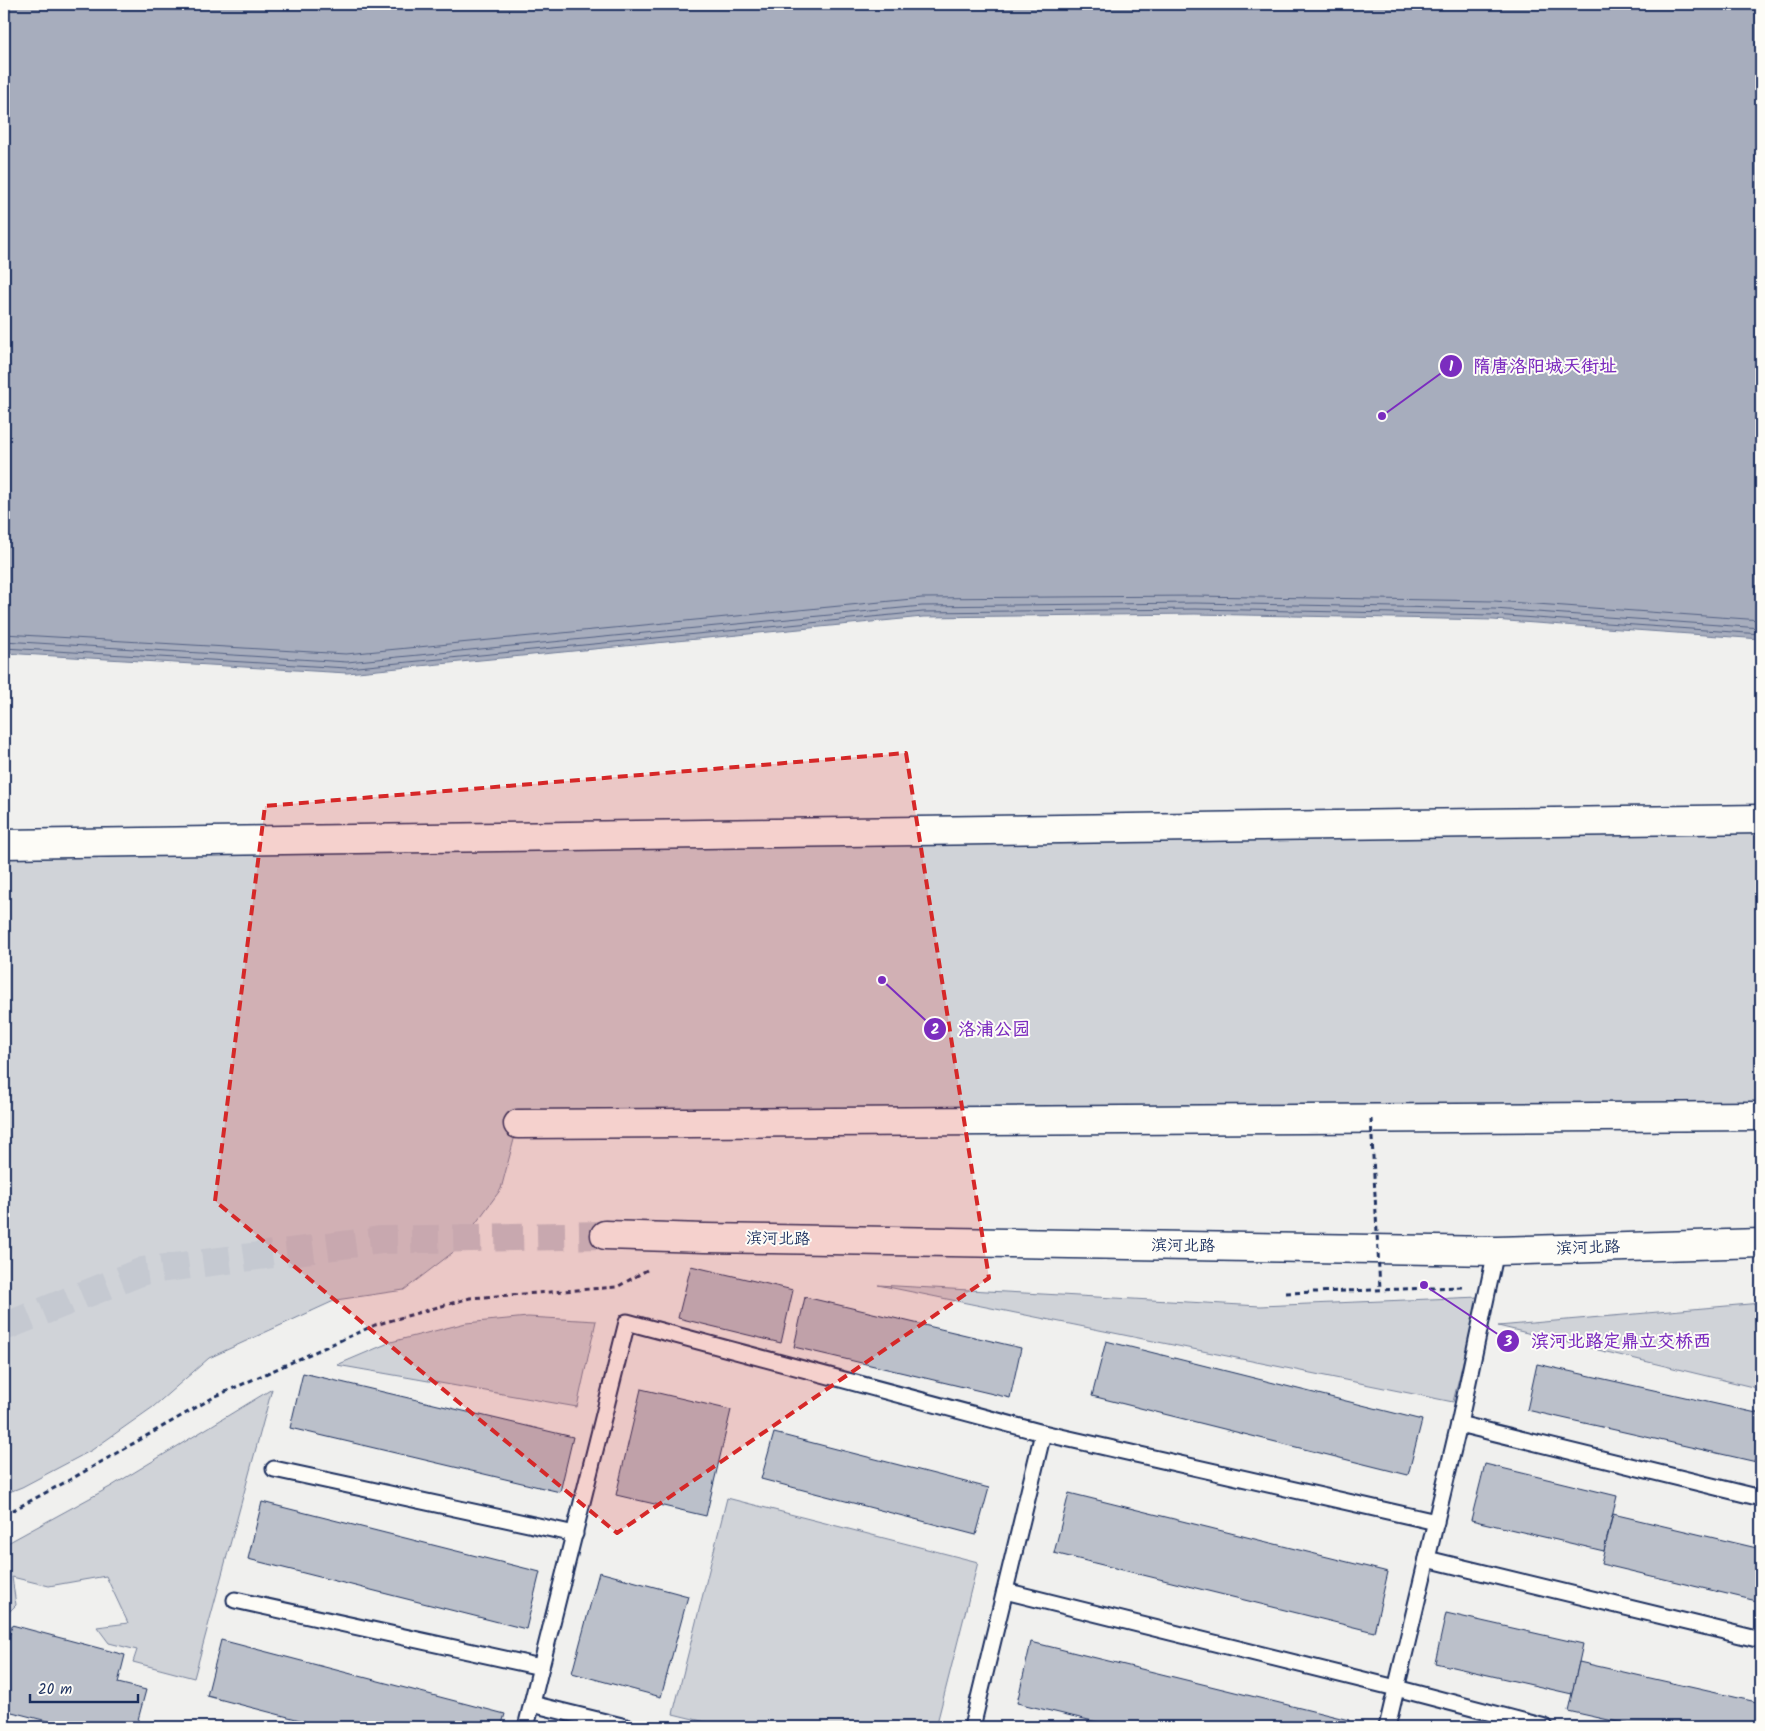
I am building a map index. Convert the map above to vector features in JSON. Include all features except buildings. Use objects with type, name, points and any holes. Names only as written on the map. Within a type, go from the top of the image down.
[{"type":"street","points":[[4,844],[1761,820]]},
{"type":"street","points":[[518,1124],[1761,1116]]},
{"type":"street","name":"滨河北路","points":[[605,1235],[1496,1251],[1761,1243]]},
{"type":"lane","points":[[1387,1727],[1459,1424],[1496,1251]]},
{"type":"lane","points":[[526,1727],[627,1322],[1043,1432],[1436,1522]]},
{"type":"lane","points":[[1459,1424],[1761,1498]]},
{"type":"lane","points":[[972,1727],[1043,1432]]},
{"type":"lane","points":[[274,1469],[575,1534]]},
{"type":"lane","points":[[1427,1559],[1761,1640]]},
{"type":"lane","points":[[1005,1591],[1545,1727]]},
{"type":"lane","points":[[235,1600],[541,1667]]},
{"type":"lane","points":[[532,1704],[626,1727]]},
{"type":"path","points":[[1372,1118],[1380,1289]]},
{"type":"path","points":[[4,1515],[73,1478],[216,1396],[375,1325],[470,1298],[617,1286],[652,1267]]},
{"type":"path","points":[[1286,1293],[1467,1286]]},
{"type":"highlighted area","points":[[906,753],[989,1278],[617,1533],[215,1201],[265,806]]},
{"type":"shaded area","points":[[1761,819],[1761,1116],[518,1124],[501,1189],[456,1250],[404,1290],[336,1300],[209,1358],[153,1407],[92,1450],[22,1487],[4,1494],[4,844]]},
{"type":"shaded area","points":[[878,1285],[1260,1306],[1479,1297],[1453,1402]]},
{"type":"shaded area","points":[[1761,1303],[1761,1389],[1498,1326]]},
{"type":"shaded area","points":[[528,1317],[596,1321],[577,1407],[337,1365],[391,1342],[466,1323]]},
{"type":"shaded area","points":[[272,1389],[194,1678],[133,1662],[137,1650],[109,1643],[97,1627],[128,1623],[106,1576],[49,1586],[12,1577],[16,1605],[4,1617],[4,1545],[110,1487]]},
{"type":"shaded area","points":[[727,1498],[978,1562],[936,1727],[726,1727],[673,1714]]},
{"type":"water","points":[[4,4],[1761,4],[1761,639],[1493,620],[1195,614],[923,617],[347,673],[4,653]]},
{"type":"tunnel","points":[[4,1327],[143,1271],[381,1240],[605,1235]]},
{"type":"place","name":"隋唐洛阳城天街址","points":[[1382,416]]},
{"type":"place","name":"洛浦公园","points":[[882,980]]},
{"type":"place","name":"滨河北路定鼎立交桥西","points":[[1424,1285]]}]
